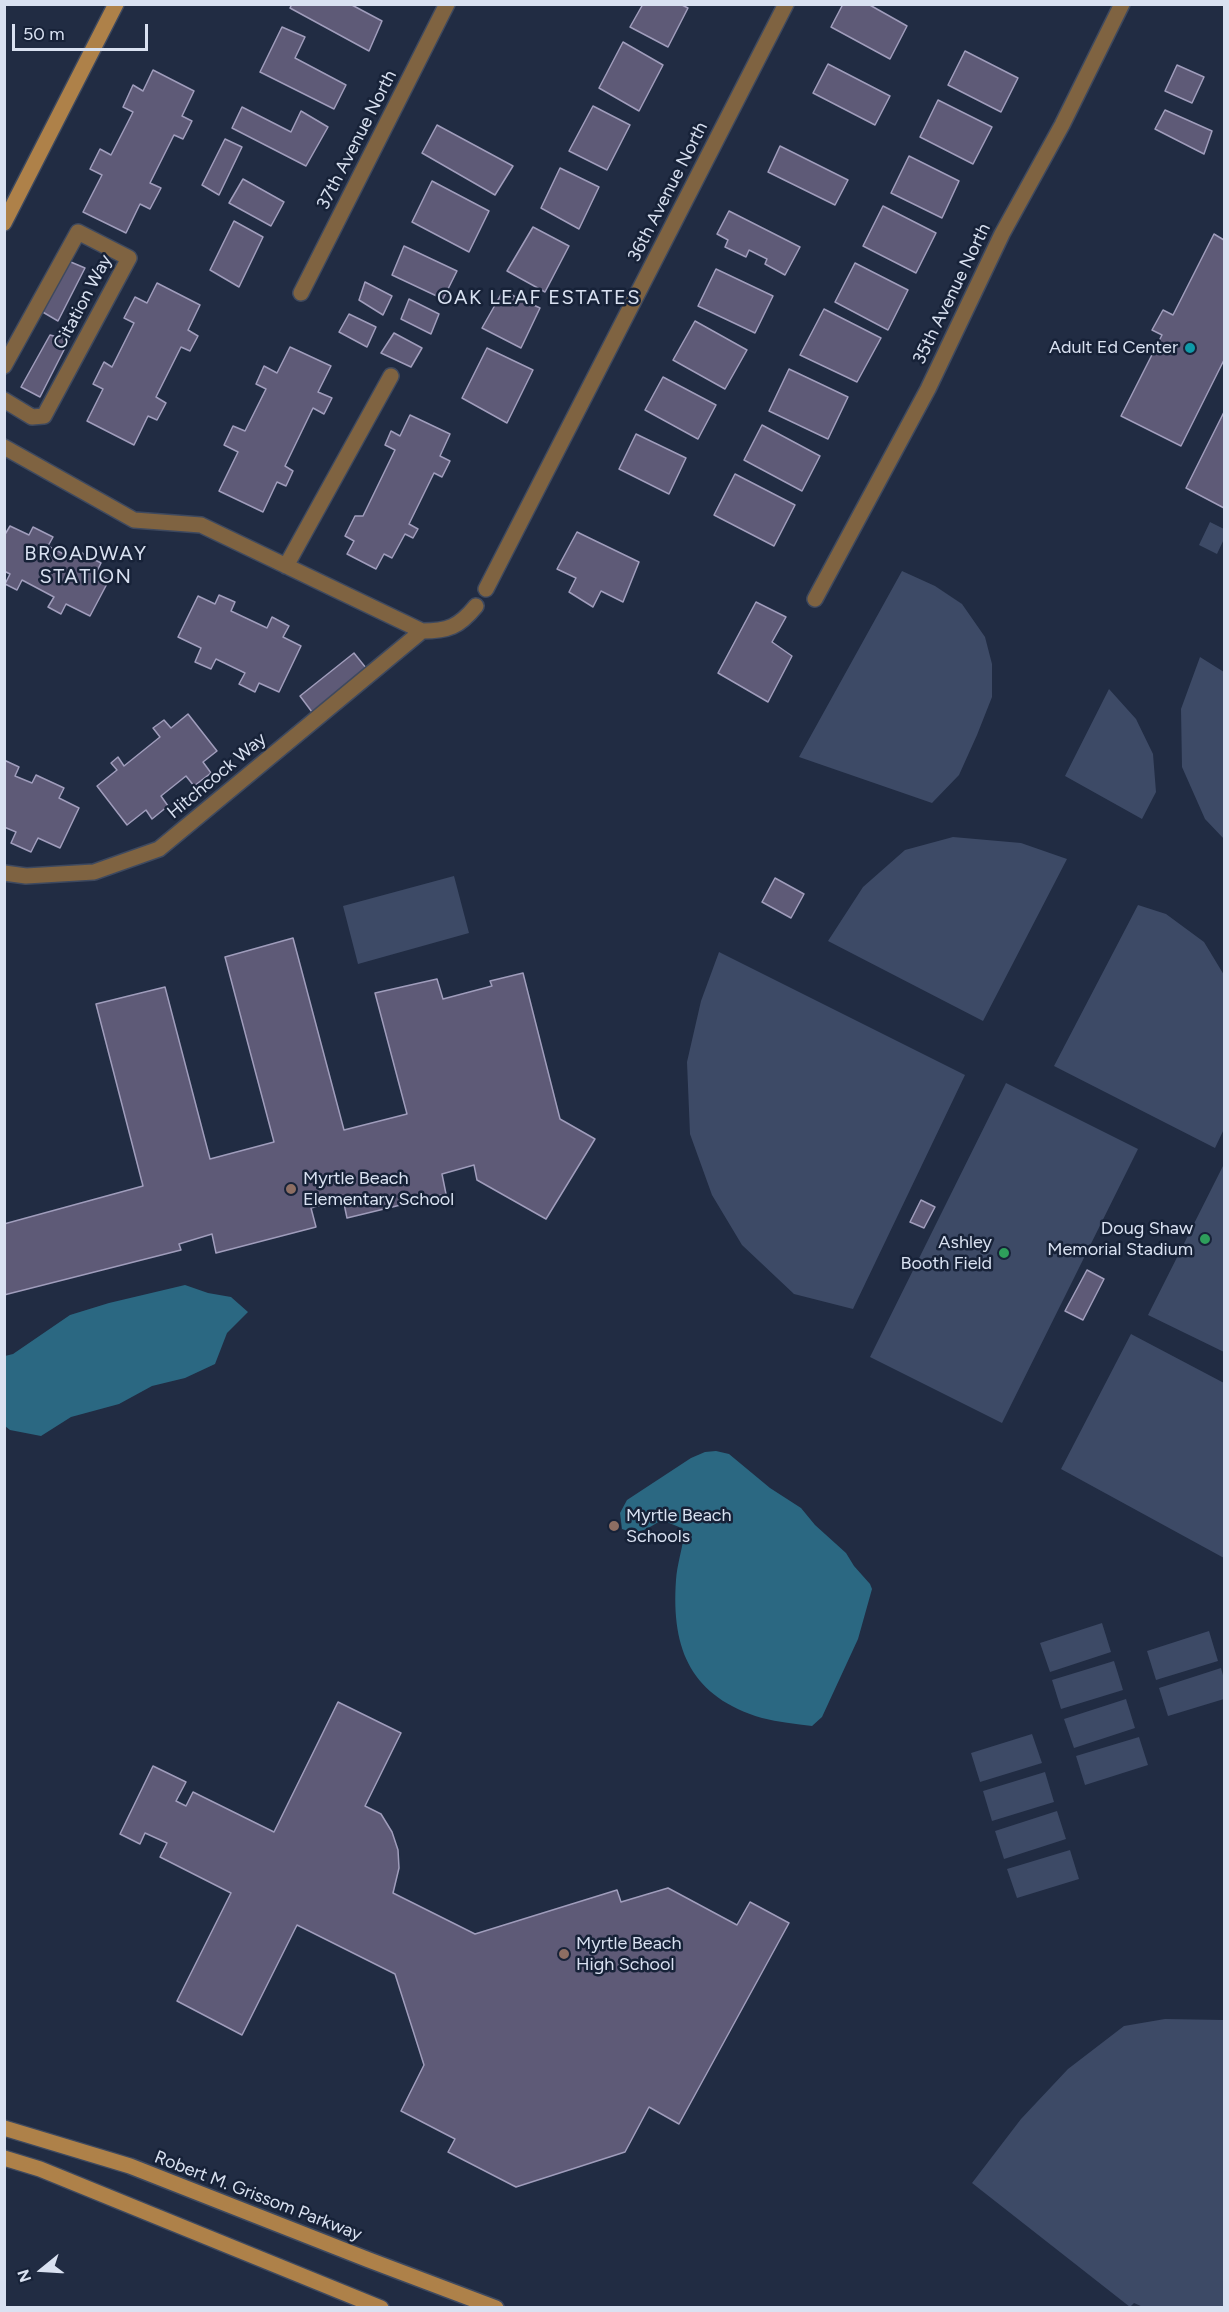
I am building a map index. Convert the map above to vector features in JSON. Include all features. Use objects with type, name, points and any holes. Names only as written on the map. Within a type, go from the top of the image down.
[{"type":"main road","points":[[4,223],[116,4]]},
{"type":"main road","name":"Robert M. Grissom Parkway","points":[[4,2128],[130,2166],[496,2307]]},
{"type":"main road","points":[[4,2158],[40,2169],[381,2307]]},
{"type":"street","name":"37th Avenue North","points":[[301,293],[447,4]]},
{"type":"street","name":"36th Avenue North","points":[[486,589],[786,4]]},
{"type":"street","name":"35th Avenue North","points":[[815,599],[928,389],[1002,234],[1062,125],[1122,4]]},
{"type":"street","name":"Citation Way","points":[[4,366],[78,232],[129,258],[44,416],[32,417],[4,400]]},
{"type":"street","points":[[286,566],[391,376]]},
{"type":"street","points":[[4,447],[134,520],[201,525],[422,631],[444,631],[466,619],[476,606]]},
{"type":"street","name":"Hitchcock Way","points":[[4,873],[26,876],[94,872],[159,849],[422,631]]},
{"type":"shaded area","points":[[1210,522],[1224,529],[1224,539],[1217,554],[1199,545]]},
{"type":"shaded area","points":[[902,571],[935,586],[962,604],[985,637],[992,664],[992,697],[977,735],[959,775],[932,803],[799,757]]},
{"type":"shaded area","points":[[1200,657],[1224,672],[1224,839],[1205,819],[1182,767],[1181,709]]},
{"type":"shaded area","points":[[1109,689],[1136,719],[1153,754],[1156,792],[1142,819],[1065,776]]},
{"type":"shaded area","points":[[953,837],[1021,843],[1067,859],[983,1021],[828,941],[863,887],[905,850]]},
{"type":"shaded area","points":[[454,876],[469,933],[358,964],[343,906]]},
{"type":"shaded area","points":[[1138,905],[1166,914],[1204,942],[1224,975],[1224,1129],[1215,1148],[1054,1066]]},
{"type":"shaded area","points":[[719,952],[965,1075],[853,1309],[794,1294],[742,1245],[712,1195],[690,1134],[687,1062],[701,1001]]},
{"type":"shaded area","name":"Ashley Booth Field","points":[[1006,1083],[1138,1149],[1002,1423],[870,1357]]},
{"type":"shaded area","name":"Doug Shaw Memorial Stadium","points":[[1224,1164],[1224,1352],[1148,1315]]},
{"type":"shaded area","points":[[185,1285],[208,1293],[231,1297],[248,1312],[227,1333],[215,1364],[185,1378],[152,1386],[119,1404],[71,1417],[41,1436],[10,1430],[5,1426],[5,1356],[13,1354],[70,1315]]},
{"type":"shaded area","points":[[1131,1334],[1224,1383],[1224,1558],[1061,1469]]},
{"type":"shaded area","points":[[716,1451],[729,1454],[770,1488],[801,1508],[815,1525],[846,1553],[872,1589],[858,1639],[822,1717],[812,1726],[762,1718],[738,1709],[718,1698],[703,1684],[691,1668],[677,1629],[676,1580],[684,1535],[679,1527],[662,1520],[638,1532],[622,1529],[620,1513],[627,1500],[691,1458],[705,1452]]},
{"type":"shaded area","points":[[1102,1623],[1111,1652],[1050,1672],[1040,1643]]},
{"type":"shaded area","points":[[1209,1631],[1218,1661],[1156,1680],[1147,1651]]},
{"type":"shaded area","points":[[1114,1661],[1123,1690],[1061,1709],[1052,1680]]},
{"type":"shaded area","points":[[1221,1668],[1224,1679],[1224,1699],[1168,1716],[1159,1688]]},
{"type":"shaded area","points":[[1126,1699],[1135,1728],[1074,1748],[1064,1719]]},
{"type":"shaded area","points":[[1032,1734],[1042,1763],[980,1782],[971,1753]]},
{"type":"shaded area","points":[[1139,1737],[1148,1765],[1085,1785],[1076,1756]]},
{"type":"shaded area","points":[[1045,1772],[1054,1802],[992,1821],[983,1791]]},
{"type":"shaded area","points":[[1057,1811],[1066,1839],[1004,1859],[995,1831]]},
{"type":"shaded area","points":[[1070,1850],[1079,1879],[1017,1898],[1007,1869]]},
{"type":"shaded area","points":[[1165,2019],[1224,2020],[1224,2307],[1143,2307],[1134,2303],[1130,2307],[972,2183],[1021,2119],[1068,2069],[1124,2026]]},
{"type":"building","points":[[292,4],[350,4],[382,21],[369,51],[290,8]]},
{"type":"building","points":[[643,4],[680,4],[688,8],[668,47],[630,27]]},
{"type":"building","points":[[843,4],[868,4],[907,26],[890,59],[831,27]]},
{"type":"building","points":[[282,27],[305,37],[295,58],[346,85],[334,109],[260,72]]},
{"type":"building","points":[[623,42],[663,65],[639,111],[599,88]]},
{"type":"building","points":[[965,51],[1018,78],[1001,112],[948,85]]},
{"type":"building","points":[[828,64],[890,96],[875,125],[813,93]]},
{"type":"building","points":[[1177,65],[1204,77],[1192,103],[1165,91]]},
{"type":"building","points":[[153,70],[194,91],[182,116],[192,121],[183,139],[174,135],[150,183],[161,188],[150,209],[140,204],[126,233],[83,212],[102,175],[90,169],[100,149],[111,155],[133,112],[123,107],[133,85],[143,91]]},
{"type":"building","points":[[938,100],[992,127],[973,164],[920,137]]},
{"type":"building","points":[[593,106],[630,125],[607,170],[569,151]]},
{"type":"building","points":[[242,107],[291,132],[301,111],[328,127],[306,166],[232,128]]},
{"type":"building","points":[[1165,110],[1212,131],[1204,154],[1155,129]]},
{"type":"building","points":[[437,125],[513,166],[495,195],[422,153]]},
{"type":"building","points":[[225,139],[242,147],[219,195],[202,185]]},
{"type":"building","points":[[780,146],[848,180],[835,205],[768,172]]},
{"type":"building","points":[[909,156],[959,181],[942,218],[891,193]]},
{"type":"building","points":[[560,168],[599,187],[579,229],[541,208]]},
{"type":"building","points":[[243,179],[284,202],[271,226],[229,203]]},
{"type":"building","points":[[432,181],[489,211],[469,252],[412,222]]},
{"type":"building","points":[[883,206],[936,233],[916,273],[863,246]]},
{"type":"building","points":[[729,211],[800,247],[785,275],[765,264],[767,259],[749,250],[746,257],[725,247],[728,240],[717,234]]},
{"type":"building","points":[[234,221],[263,237],[239,287],[210,270]]},
{"type":"building","points":[[533,227],[569,246],[545,292],[507,271]]},
{"type":"building","name":"Adult Ed Center","points":[[1214,234],[1224,240],[1224,360],[1181,446],[1121,416],[1162,335],[1152,330],[1163,310],[1173,315]]},
{"type":"building","points":[[404,246],[457,271],[443,299],[392,275]]},
{"type":"building","points":[[66,260],[85,268],[58,321],[41,311]]},
{"type":"building","points":[[855,263],[908,290],[888,330],[835,302]]},
{"type":"building","points":[[716,269],[773,296],[755,333],[698,306]]},
{"type":"building","points":[[365,282],[392,296],[383,315],[359,300]]},
{"type":"building","points":[[157,283],[200,305],[188,330],[198,336],[190,351],[181,347],[156,397],[166,403],[157,420],[148,416],[134,445],[87,421],[103,389],[93,384],[104,362],[112,367],[134,323],[124,318],[135,297],[147,303]]},
{"type":"building","points":[[503,291],[540,308],[521,348],[482,328]]},
{"type":"building","points":[[409,299],[439,314],[431,334],[401,319]]},
{"type":"building","points":[[824,309],[881,338],[857,382],[800,355]]},
{"type":"building","points":[[349,314],[376,327],[367,347],[339,332]]},
{"type":"building","points":[[695,321],[747,350],[725,389],[673,360]]},
{"type":"building","points":[[394,333],[422,348],[411,367],[381,353]]},
{"type":"building","points":[[50,335],[69,340],[40,397],[21,387]]},
{"type":"building","points":[[290,347],[331,366],[318,392],[332,398],[324,414],[313,408],[285,466],[293,471],[286,486],[277,482],[263,512],[219,491],[238,452],[224,445],[233,426],[245,431],[266,389],[256,384],[264,366],[277,373]]},
{"type":"building","points":[[487,348],[533,370],[507,423],[462,398]]},
{"type":"building","points":[[789,369],[848,397],[828,439],[769,411]]},
{"type":"building","points":[[663,377],[716,405],[698,439],[645,410]]},
{"type":"building","points":[[1224,412],[1224,508],[1186,488]]},
{"type":"building","points":[[410,415],[450,434],[440,456],[450,461],[442,477],[434,473],[409,524],[418,529],[413,538],[405,534],[392,558],[384,554],[376,569],[347,554],[354,541],[345,536],[355,516],[363,516],[395,450],[385,445],[391,431],[400,436]]},
{"type":"building","points":[[762,425],[820,456],[802,491],[744,460]]},
{"type":"building","points":[[636,434],[686,458],[669,494],[619,469]]},
{"type":"building","points":[[735,474],[795,505],[774,546],[714,515]]},
{"type":"building","points":[[10,526],[29,535],[33,527],[53,537],[48,546],[73,559],[78,551],[101,563],[96,573],[109,580],[90,616],[66,604],[61,614],[48,607],[54,597],[22,580],[17,590],[5,584],[10,574],[4,571],[4,536]]},
{"type":"building","points":[[577,532],[639,562],[623,602],[601,591],[593,607],[569,592],[576,578],[557,569]]},
{"type":"building","points":[[219,595],[235,602],[231,611],[267,628],[272,617],[289,626],[283,637],[301,646],[279,692],[259,683],[255,692],[239,684],[245,673],[216,659],[211,669],[195,662],[201,648],[178,637],[198,596],[215,604]]},
{"type":"building","points":[[756,602],[786,617],[772,642],[792,656],[768,702],[718,673]]},
{"type":"building","points":[[354,653],[366,668],[312,712],[300,696]]},
{"type":"building","points":[[188,714],[217,751],[203,762],[211,773],[194,786],[186,776],[161,796],[168,806],[152,819],[146,810],[127,825],[97,786],[117,770],[111,763],[118,757],[124,766],[160,737],[153,728],[164,720],[171,728]]},
{"type":"building","points":[[4,760],[19,767],[15,776],[32,783],[36,775],[64,788],[59,798],[79,808],[60,848],[38,838],[31,852],[11,843],[16,832],[4,827]]},
{"type":"building","points":[[775,878],[804,894],[791,918],[762,902]]},
{"type":"building","name":"Myrtle Beach Elementary School","points":[[293,938],[344,1130],[407,1114],[375,993],[437,979],[443,999],[492,986],[490,981],[523,973],[560,1119],[595,1139],[546,1219],[477,1180],[474,1165],[442,1174],[446,1194],[347,1218],[343,1199],[311,1208],[316,1227],[216,1253],[212,1234],[179,1244],[181,1250],[4,1295],[4,1224],[143,1186],[96,1004],[165,987],[210,1159],[274,1142],[225,957]]},
{"type":"building","points":[[921,1200],[935,1207],[924,1228],[910,1222]]},
{"type":"building","points":[[1087,1270],[1104,1279],[1083,1320],[1065,1311]]},
{"type":"building","name":"Myrtle Beach High School","points":[[338,1702],[401,1733],[365,1806],[381,1814],[392,1832],[398,1850],[399,1868],[393,1893],[475,1934],[617,1890],[621,1902],[668,1888],[737,1925],[750,1902],[789,1923],[679,2124],[649,2107],[625,2152],[516,2187],[448,2152],[455,2139],[401,2111],[424,2065],[395,1974],[297,1925],[242,2035],[177,2001],[231,1893],[160,1857],[167,1843],[145,1833],[140,1844],[120,1834],[153,1766],[186,1782],[176,1801],[186,1806],[193,1792],[274,1832]]},
{"type":"place","name":"Adult Ed Center","points":[[1190,348]]},
{"type":"place","name":"Myrtle Beach Elementary School","points":[[291,1189]]},
{"type":"place","name":"Doug Shaw Memorial Stadium","points":[[1205,1239]]},
{"type":"place","name":"Ashley Booth Field","points":[[1004,1253]]},
{"type":"place","name":"Myrtle Beach Schools","points":[[614,1526]]},
{"type":"place","name":"Myrtle Beach High School","points":[[564,1954]]},
{"type":"district","name":"OAK LEAF ESTATES","points":[[539,298]]},
{"type":"district","name":"BROADWAY STATION","points":[[86,566]]}]
